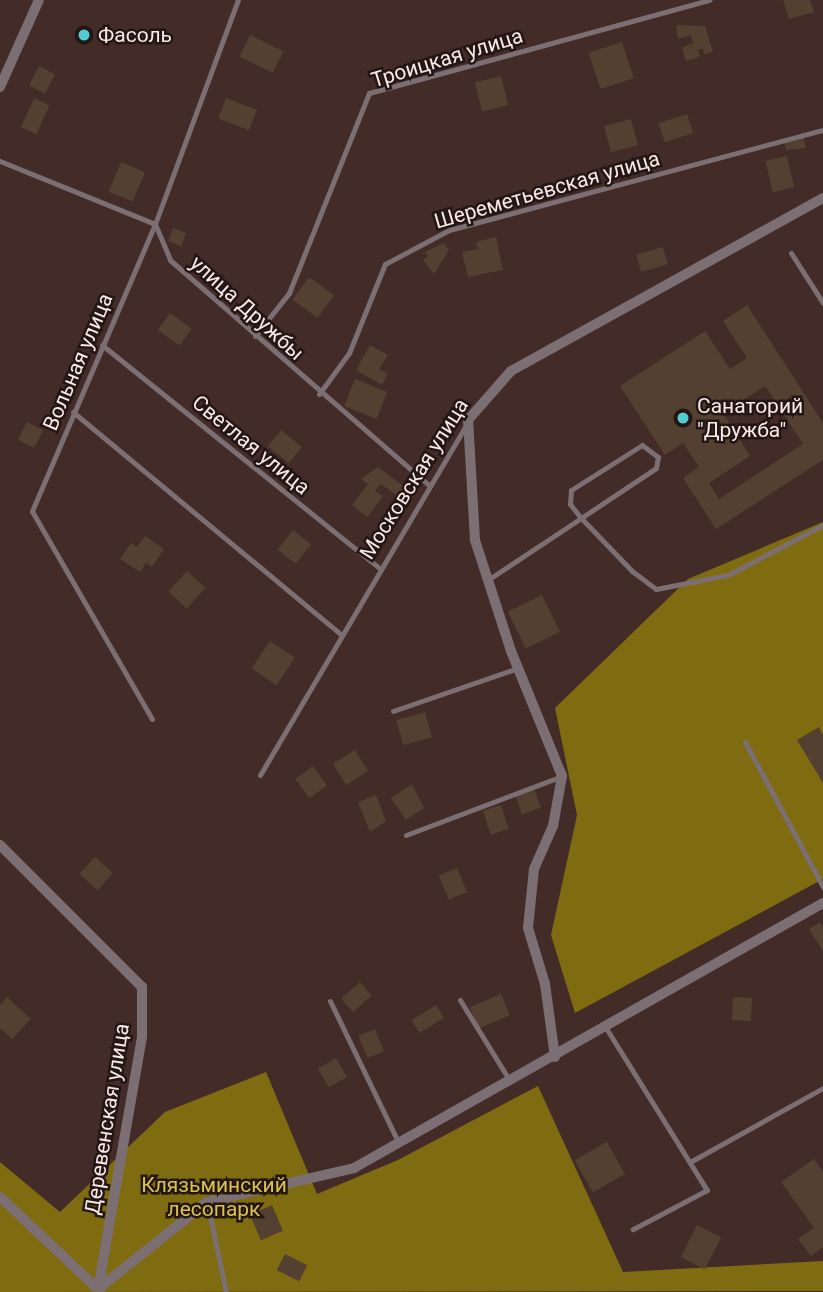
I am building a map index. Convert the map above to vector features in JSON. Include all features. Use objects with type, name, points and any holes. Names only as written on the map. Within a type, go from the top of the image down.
[{"type":"street","points":[[0,87],[39,0]]},
{"type":"street","name":"Московская улица","points":[[468,420],[511,371],[823,198]]},
{"type":"street","points":[[468,420],[475,540],[518,668],[562,776],[553,826],[534,869],[528,928],[545,984],[555,1056]]},
{"type":"street","name":"Деревенская улица","points":[[0,845],[142,987],[142,1037],[98,1291]]},
{"type":"street","points":[[0,1197],[98,1291],[207,1202],[354,1168],[607,1028],[823,903]]},
{"type":"lane","name":"Вольная улица","points":[[152,719],[32,512],[155,224],[238,0]]},
{"type":"lane","name":"Троицкая улица","points":[[255,336],[289,293],[369,93],[710,0]]},
{"type":"lane","name":"Шереметьевская улица","points":[[319,394],[349,353],[385,264],[438,236],[823,130]]},
{"type":"lane","points":[[0,161],[155,224]]},
{"type":"lane","name":"улица Дружбы","points":[[155,224],[170,260],[319,394],[429,485]]},
{"type":"lane","points":[[791,253],[823,303]]},
{"type":"lane","name":"Светлая улица","points":[[102,345],[381,569]]},
{"type":"lane","points":[[73,412],[340,634]]},
{"type":"lane","name":"Московская улица","points":[[260,775],[340,634],[468,420]]},
{"type":"lane","points":[[488,580],[581,518],[656,468],[658,457],[652,449],[642,445],[571,490],[570,504],[581,518],[656,589],[728,575],[823,525]]},
{"type":"lane","points":[[393,711],[518,668]]},
{"type":"lane","points":[[745,742],[823,887]]},
{"type":"lane","points":[[405,835],[562,776]]},
{"type":"lane","points":[[460,1000],[510,1081]]},
{"type":"lane","points":[[330,1002],[399,1144]]},
{"type":"lane","points":[[607,1028],[707,1190],[633,1229]]},
{"type":"lane","points":[[690,1163],[823,1088]]},
{"type":"lane","points":[[207,1202],[226,1292]]},
{"type":"green space","points":[[823,522],[823,879],[575,1013],[551,935],[577,815],[555,708],[688,579]]},
{"type":"green space","name":"Клязьминский лесопарк","points":[[266,1072],[317,1194],[398,1160],[538,1086],[623,1272],[823,1261],[823,1291],[0,1292],[0,1162],[60,1212],[165,1112]]},
{"type":"building","points":[[783,0],[810,0],[814,12],[789,19]]},
{"type":"building","points":[[676,25],[705,26],[713,52],[704,54],[703,49],[698,49],[700,57],[686,61],[682,48],[693,43],[691,35],[678,39]]},
{"type":"building","points":[[250,35],[283,51],[273,73],[239,57]]},
{"type":"building","points":[[622,42],[634,78],[600,89],[589,53]]},
{"type":"building","points":[[39,66],[55,74],[45,94],[29,86]]},
{"type":"building","points":[[501,76],[508,105],[482,112],[475,83]]},
{"type":"building","points":[[34,98],[50,105],[37,134],[21,127]]},
{"type":"building","points":[[226,98],[257,110],[249,130],[218,119]]},
{"type":"building","points":[[687,114],[693,133],[665,142],[658,123]]},
{"type":"building","points":[[631,119],[638,145],[611,152],[604,126]]},
{"type":"building","points":[[803,136],[806,148],[786,150],[784,142]]},
{"type":"building","points":[[787,156],[794,187],[773,192],[766,161]]},
{"type":"building","points":[[121,162],[145,172],[132,202],[108,191]]},
{"type":"building","points":[[173,228],[186,233],[181,246],[168,241]]},
{"type":"building","points":[[496,237],[503,270],[468,277],[462,252],[478,249],[476,242]]},
{"type":"building","points":[[444,243],[449,250],[434,274],[423,260],[428,256],[425,252]]},
{"type":"building","points":[[663,247],[668,264],[641,272],[636,255]]},
{"type":"building","points":[[309,277],[334,295],[318,318],[293,300]]},
{"type":"building","name":"Санаторий \"Дружба\"","points":[[747,305],[823,423],[823,460],[716,529],[683,478],[699,467],[683,443],[665,455],[620,386],[705,331],[730,369],[747,358],[723,321]],"holes":[[[765,386],[803,444],[719,499],[709,483],[750,456],[723,413]]]},
{"type":"building","points":[[170,313],[192,329],[179,346],[158,330]]},
{"type":"building","points":[[370,345],[388,355],[379,369],[388,374],[382,385],[356,370]]},
{"type":"building","points":[[355,379],[387,392],[377,419],[344,406]]},
{"type":"building","points":[[27,422],[43,430],[34,448],[18,440]]},
{"type":"building","points":[[281,430],[302,447],[289,463],[268,446]]},
{"type":"building","points":[[378,467],[406,488],[399,497],[381,484],[375,491],[383,496],[367,517],[352,505],[368,484],[361,479]]},
{"type":"building","points":[[293,530],[311,544],[296,564],[278,550]]},
{"type":"building","points":[[145,536],[164,549],[152,567],[146,563],[140,572],[120,559],[131,543],[137,547]]},
{"type":"building","points":[[187,571],[206,588],[187,609],[168,592]]},
{"type":"building","points":[[542,595],[560,632],[526,649],[508,612]]},
{"type":"building","points":[[270,641],[295,658],[276,685],[252,668]]},
{"type":"building","points":[[425,712],[432,737],[403,745],[396,720]]},
{"type":"building","points":[[819,727],[823,735],[823,783],[797,740]]},
{"type":"building","points":[[355,750],[368,771],[346,785],[333,764]]},
{"type":"building","points":[[313,766],[327,785],[309,798],[295,779]]},
{"type":"building","points":[[412,784],[424,808],[406,820],[391,798]]},
{"type":"building","points":[[534,789],[541,808],[522,815],[515,796]]},
{"type":"building","points":[[376,795],[386,821],[370,832],[358,802]]},
{"type":"building","points":[[501,805],[509,829],[491,835],[483,811]]},
{"type":"building","points":[[95,857],[113,873],[97,890],[80,874]]},
{"type":"building","points":[[457,868],[467,892],[449,900],[439,876]]},
{"type":"building","points":[[820,922],[823,927],[823,951],[809,929]]},
{"type":"building","points":[[360,982],[372,996],[353,1012],[341,998]]},
{"type":"building","points":[[501,994],[510,1015],[479,1028],[470,1007]]},
{"type":"building","points":[[7,997],[31,1019],[12,1039],[0,1028],[0,1005]]},
{"type":"building","points":[[733,997],[752,998],[751,1021],[732,1020]]},
{"type":"building","points":[[436,1005],[444,1018],[419,1033],[411,1020]]},
{"type":"building","points":[[375,1029],[384,1051],[367,1058],[358,1036]]},
{"type":"building","points":[[336,1058],[347,1077],[329,1088],[318,1068]]},
{"type":"building","points":[[607,1142],[625,1174],[593,1192],[575,1160]]},
{"type":"building","points":[[814,1159],[823,1172],[823,1247],[811,1256],[798,1239],[814,1228],[781,1182]]},
{"type":"building","points":[[272,1205],[283,1231],[261,1240],[250,1214]]},
{"type":"building","points":[[697,1225],[721,1237],[705,1269],[681,1257]]},
{"type":"building","points":[[285,1254],[307,1265],[299,1281],[277,1270]]},
{"type":"place","name":"Фасоль","points":[[84,35]]},
{"type":"place","name":"Санаторий \"Дружба\"","points":[[683,418]]}]
